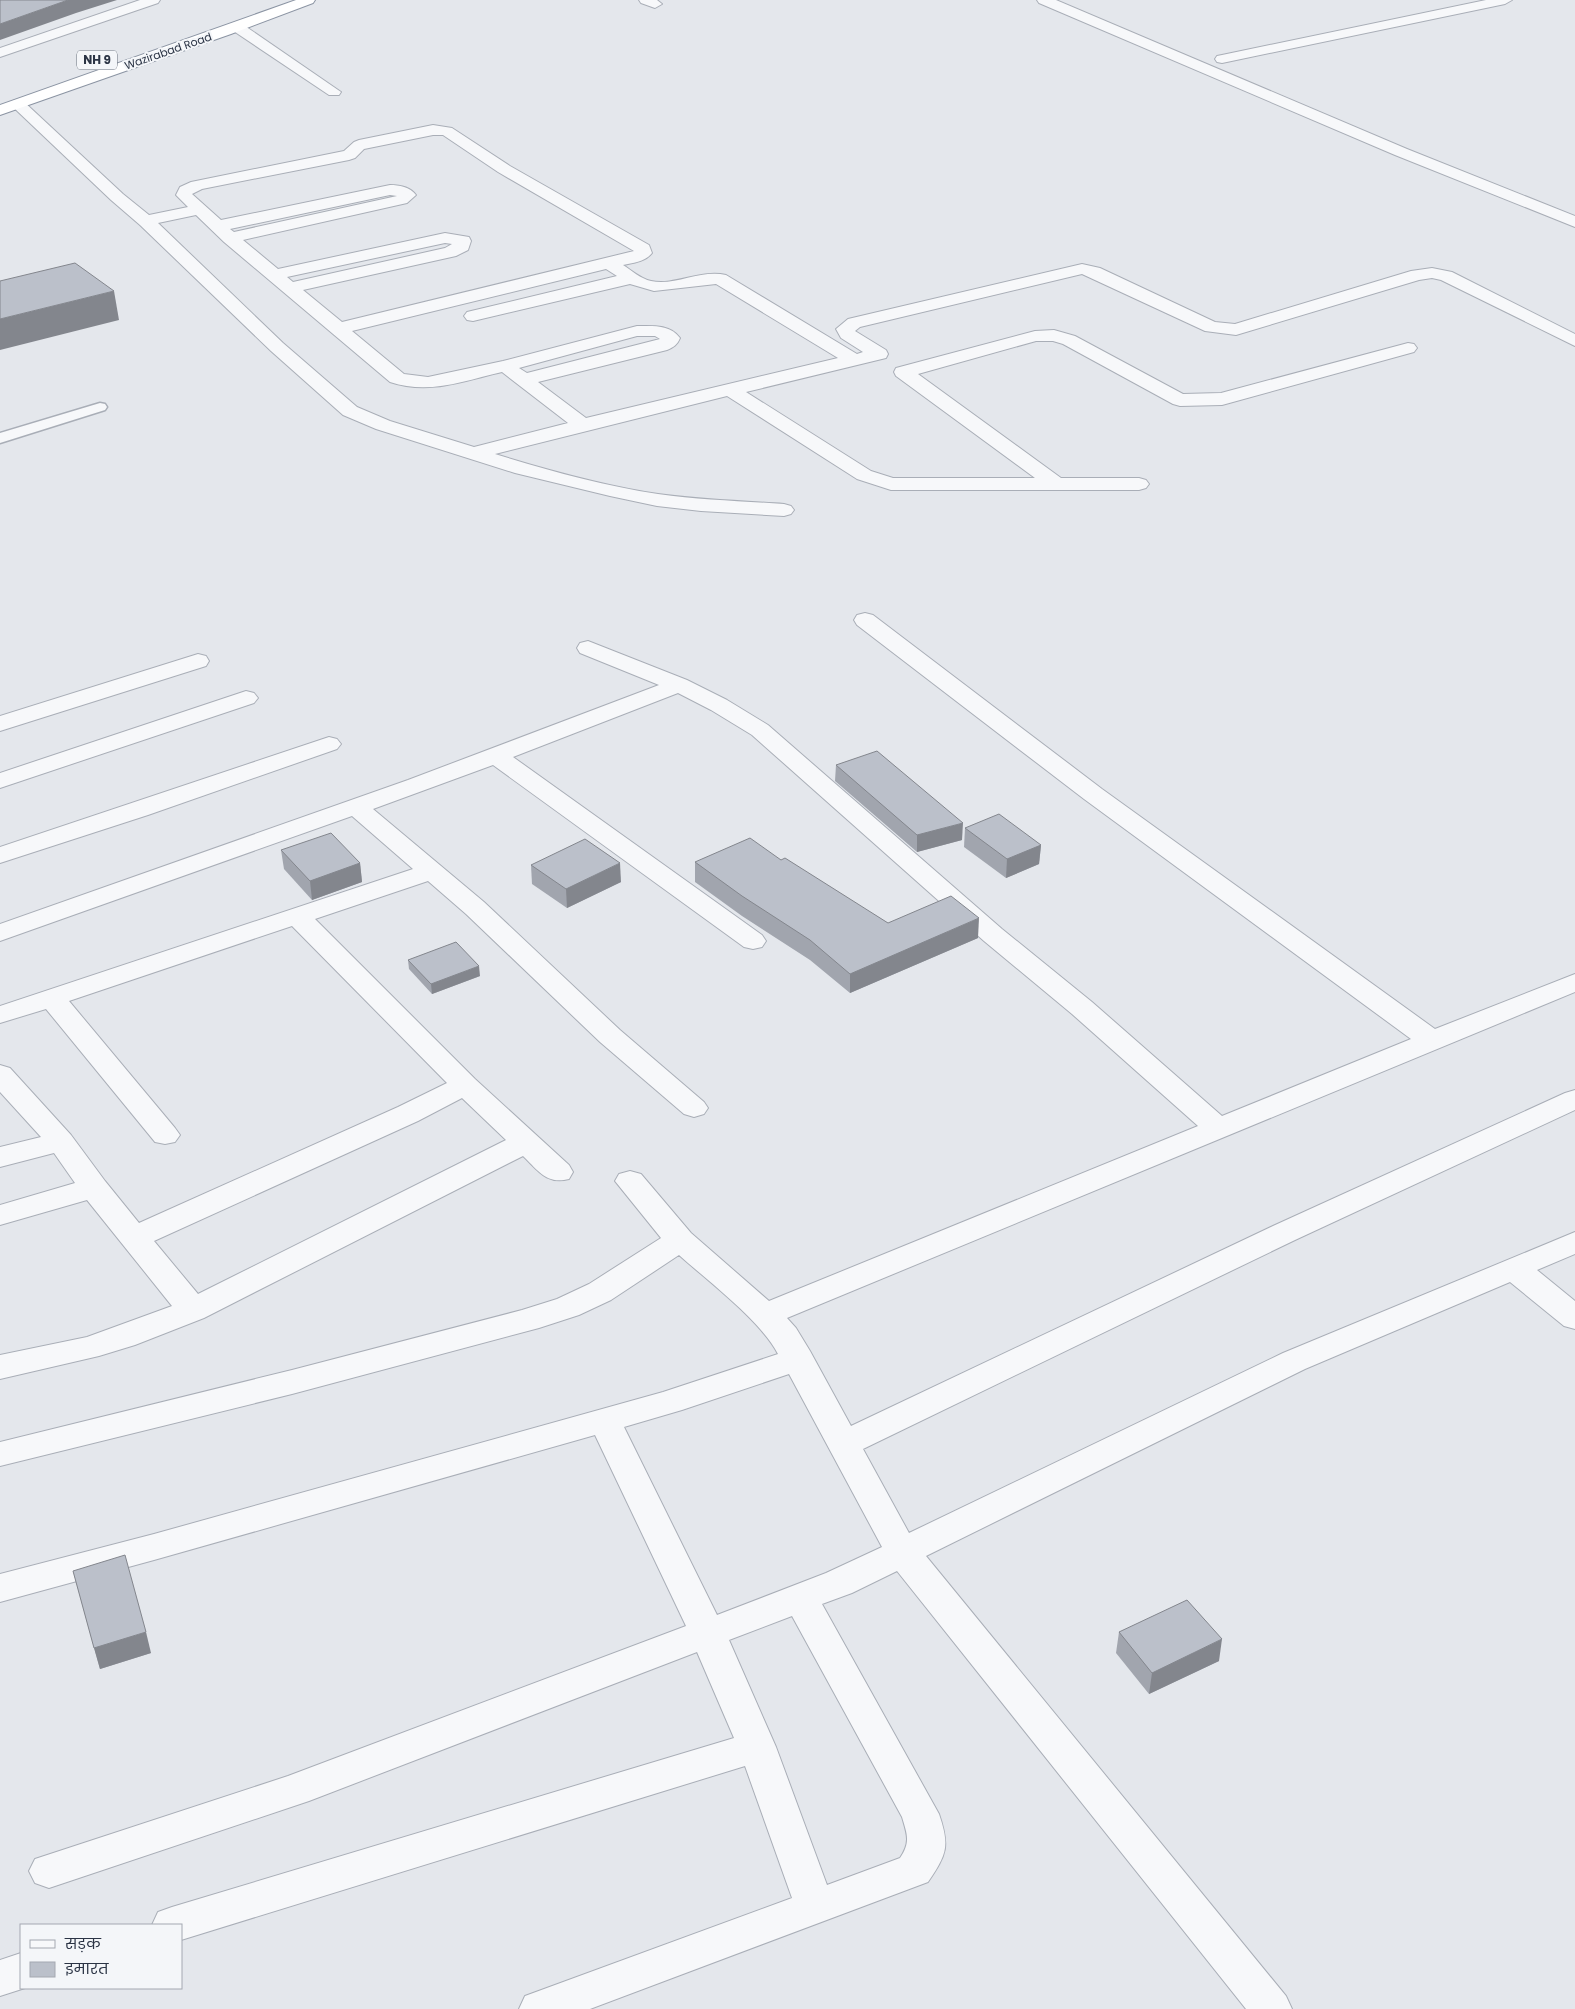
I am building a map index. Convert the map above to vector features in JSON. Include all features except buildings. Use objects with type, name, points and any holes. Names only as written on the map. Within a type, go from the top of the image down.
[{"type":"highway","name":"Wazirabad Road","points":[[0,110],[232,29],[308,0]]},
{"type":"street","points":[[0,53],[152,0]]},
{"type":"street","points":[[1044,0],[1401,152],[1575,222]]},
{"type":"street","points":[[1079,0],[1155,31],[1124,34]]},
{"type":"street","points":[[1222,59],[1505,0]]},
{"type":"street","points":[[232,29],[334,92]]},
{"type":"street","points":[[1204,52],[1249,70]]},
{"type":"street","points":[[18,104],[117,197],[146,221],[277,347],[350,411],[383,425],[522,469],[657,500],[701,505],[784,510]]},
{"type":"street","points":[[337,329],[609,264],[636,257],[643,253],[642,249],[504,169],[448,131],[441,129],[359,145],[349,155],[339,158],[197,185],[186,190],[184,195],[337,329],[397,378],[409,382],[428,383],[505,366],[637,331],[659,331],[671,338],[669,342],[661,346],[523,380]]},
{"type":"street","points":[[390,190],[398,190],[408,195],[401,200],[224,232],[390,190]]},
{"type":"street","points":[[146,221],[199,210]]},
{"type":"street","points":[[274,275],[445,238],[455,238],[463,241],[462,246],[450,252],[290,288]]},
{"type":"street","points":[[609,264],[632,278],[654,286],[707,278],[720,279],[856,361]]},
{"type":"street","points":[[1056,484],[879,354],[847,334],[845,329],[854,323],[1082,269],[1094,272],[1211,327],[1224,330],[1236,330],[1418,274],[1432,274],[1446,276],[1575,341]]},
{"type":"street","points":[[461,319],[632,278]]},
{"type":"street","points":[[903,372],[1035,336],[1054,335],[1069,340],[1180,400],[1206,400],[1222,399],[1408,348]]},
{"type":"street","points":[[356,344],[375,339]]},
{"type":"street","points":[[476,453],[583,425],[879,354]]},
{"type":"street","points":[[505,366],[583,425]]},
{"type":"street","points":[[729,390],[864,475],[891,484],[1139,484]]},
{"type":"street","points":[[865,620],[1093,794],[1430,1040]]},
{"type":"street","points":[[588,648],[679,685],[717,703],[760,730],[993,935],[1082,1008],[1218,1128]]},
{"type":"street","points":[[0,724],[198,661]]},
{"type":"street","points":[[0,933],[356,807],[679,685]]},
{"type":"street","points":[[0,781],[246,698]]},
{"type":"street","points":[[0,855],[139,810],[329,744]]},
{"type":"street","points":[[495,756],[753,941]]},
{"type":"street","points":[[356,807],[475,908],[610,1036],[694,1108]]},
{"type":"street","points":[[0,1015],[432,871]]},
{"type":"street","points":[[297,916],[465,1085],[558,1172]]},
{"type":"street","points":[[765,1315],[1575,982]]},
{"type":"street","points":[[52,998],[165,1135]]},
{"type":"street","points":[[3,1082],[62,1142],[94,1188],[193,1310]]},
{"type":"street","points":[[134,1238],[408,1114],[465,1085]]},
{"type":"street","points":[[843,1444],[1284,1233],[1575,1099]]},
{"type":"street","points":[[0,1157],[62,1142]]},
{"type":"street","points":[[0,1367],[106,1343],[193,1310],[526,1142]]},
{"type":"street","points":[[630,1180],[680,1240],[765,1315],[785,1336],[800,1359],[843,1444],[902,1552],[1271,2009]]},
{"type":"street","points":[[0,1215],[94,1188]]},
{"type":"street","points":[[0,1454],[283,1384],[568,1308],[600,1292],[680,1240]]},
{"type":"street","points":[[49,1871],[295,1790],[839,1583],[1294,1360],[1575,1242]]},
{"type":"street","points":[[1513,1268],[1575,1318]]},
{"type":"street","points":[[0,1588],[154,1547],[670,1402],[800,1359]]},
{"type":"street","points":[[604,1420],[707,1632],[757,1747],[815,1906]]},
{"type":"street","points":[[540,2009],[914,1870],[926,1853],[927,1837],[920,1814],[800,1598]]},
{"type":"street","points":[[175,1924],[757,1747]]},
{"type":"street","points":[[0,1978],[20,1971]]},
{"type":"lane","points":[[0,438],[100,407]]}]
